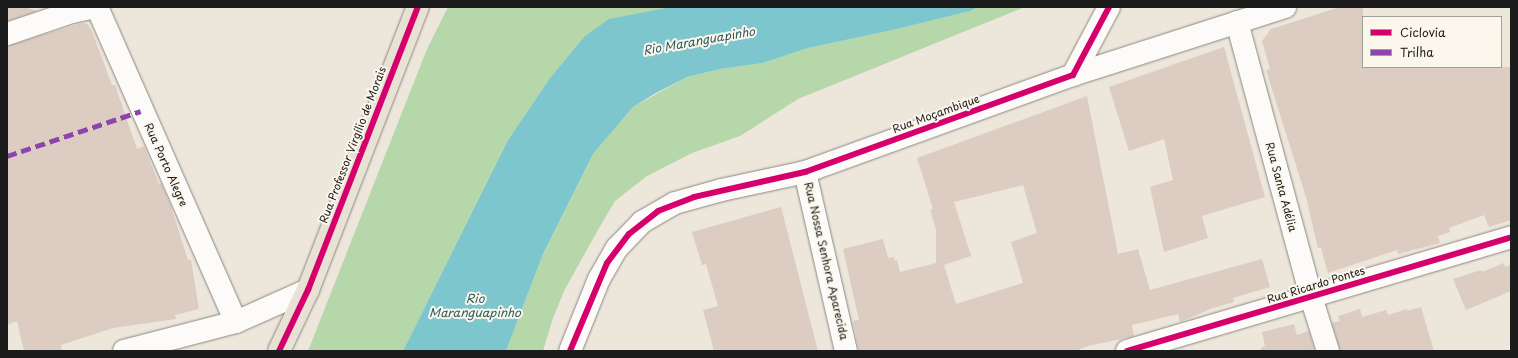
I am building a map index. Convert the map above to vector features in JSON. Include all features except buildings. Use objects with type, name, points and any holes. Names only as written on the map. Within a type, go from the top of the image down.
[{"type":"main road","name":"Rua Professor Virgílio de Morais","points":[[279,351],[308,290],[418,7]]},
{"type":"street","points":[[7,34],[71,10],[96,7]]},
{"type":"street","name":"Rua Porto Alegre","points":[[96,7],[236,322]]},
{"type":"street","points":[[1073,75],[1109,7]]},
{"type":"street","name":"Rua Moçambique","points":[[570,351],[607,263],[629,234],[642,222],[670,206],[694,197],[805,172],[1073,75],[1279,8]]},
{"type":"street","name":"Rua Santa Adélia","points":[[1237,22],[1311,298],[1328,351]]},
{"type":"street","name":"Rua Nossa Senhora Aparecida","points":[[805,172],[846,351]]},
{"type":"street","name":"Rua Ricardo Pontes","points":[[1127,351],[1311,298],[1511,237]]},
{"type":"street","points":[[124,351],[236,322],[308,290]]},
{"type":"green space","points":[[448,7],[671,7],[609,20],[566,59],[550,78],[508,140],[403,351],[308,351],[427,49]]},
{"type":"green space","points":[[978,7],[1025,7],[798,99],[740,136],[692,153],[647,176],[615,201],[564,291],[553,318],[543,351],[506,351],[543,254],[593,154],[633,107],[687,77],[720,69],[763,63],[808,48],[897,29],[969,11]]},
{"type":"water","name":"Rio Maranguapinho","points":[[671,7],[978,7],[970,11],[897,29],[808,48],[763,63],[720,69],[687,77],[654,94],[633,107],[593,154],[543,254],[506,351],[403,351],[508,140],[550,78],[585,36],[609,19]]},
{"type":"marked path","points":[[7,156],[141,111]]},
{"type":"cycle path","points":[[279,351],[308,290],[418,7]]},
{"type":"cycle path","points":[[570,351],[607,263],[629,234],[658,211],[694,197],[805,172],[1073,75],[1109,7]]},
{"type":"cycle path","points":[[1127,351],[1511,237]]}]
